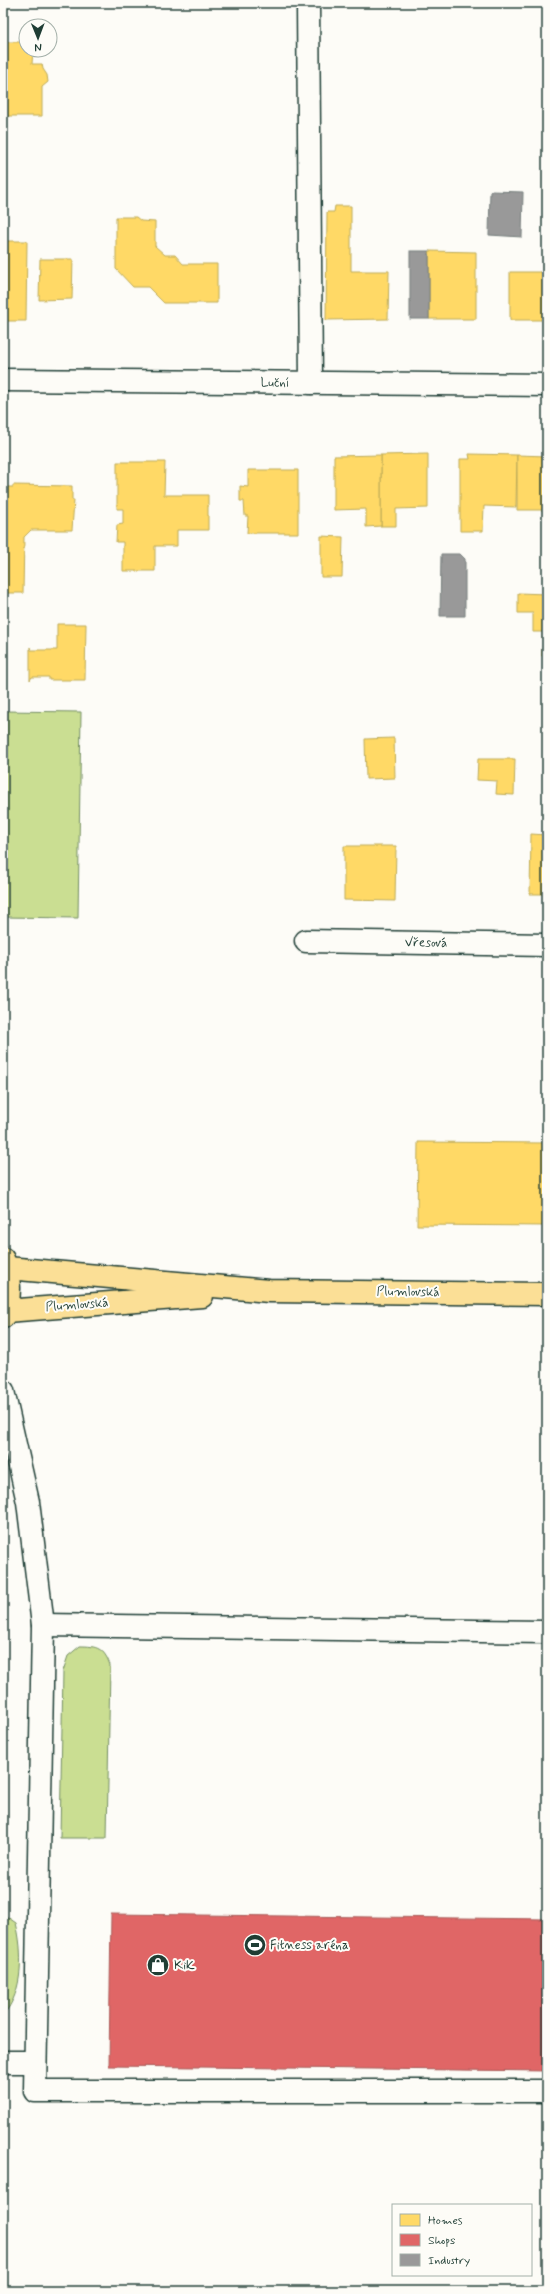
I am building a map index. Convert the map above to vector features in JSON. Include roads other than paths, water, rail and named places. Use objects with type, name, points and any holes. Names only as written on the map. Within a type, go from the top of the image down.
[{"type":"main road","name":"Plumlovská","points":[[269,1291],[4,1314],[9,1289],[5,1263],[269,1291],[547,1294]]},
{"type":"street","points":[[308,3],[311,383]]},
{"type":"street","name":"Luční","points":[[3,380],[547,385]]},
{"type":"street","name":"Vřesová","points":[[306,941],[547,945]]},
{"type":"street","points":[[3,1391],[28,1502],[43,1625],[35,2091],[547,2091]]},
{"type":"street","points":[[3,1466],[28,1502]]},
{"type":"street","points":[[43,1625],[547,1632]]},
{"type":"street","points":[[3,2062],[35,2062]]},
{"type":"place","name":"Fitness aréna","points":[[255,1945]]},
{"type":"place","name":"KiK","points":[[158,1965]]}]
